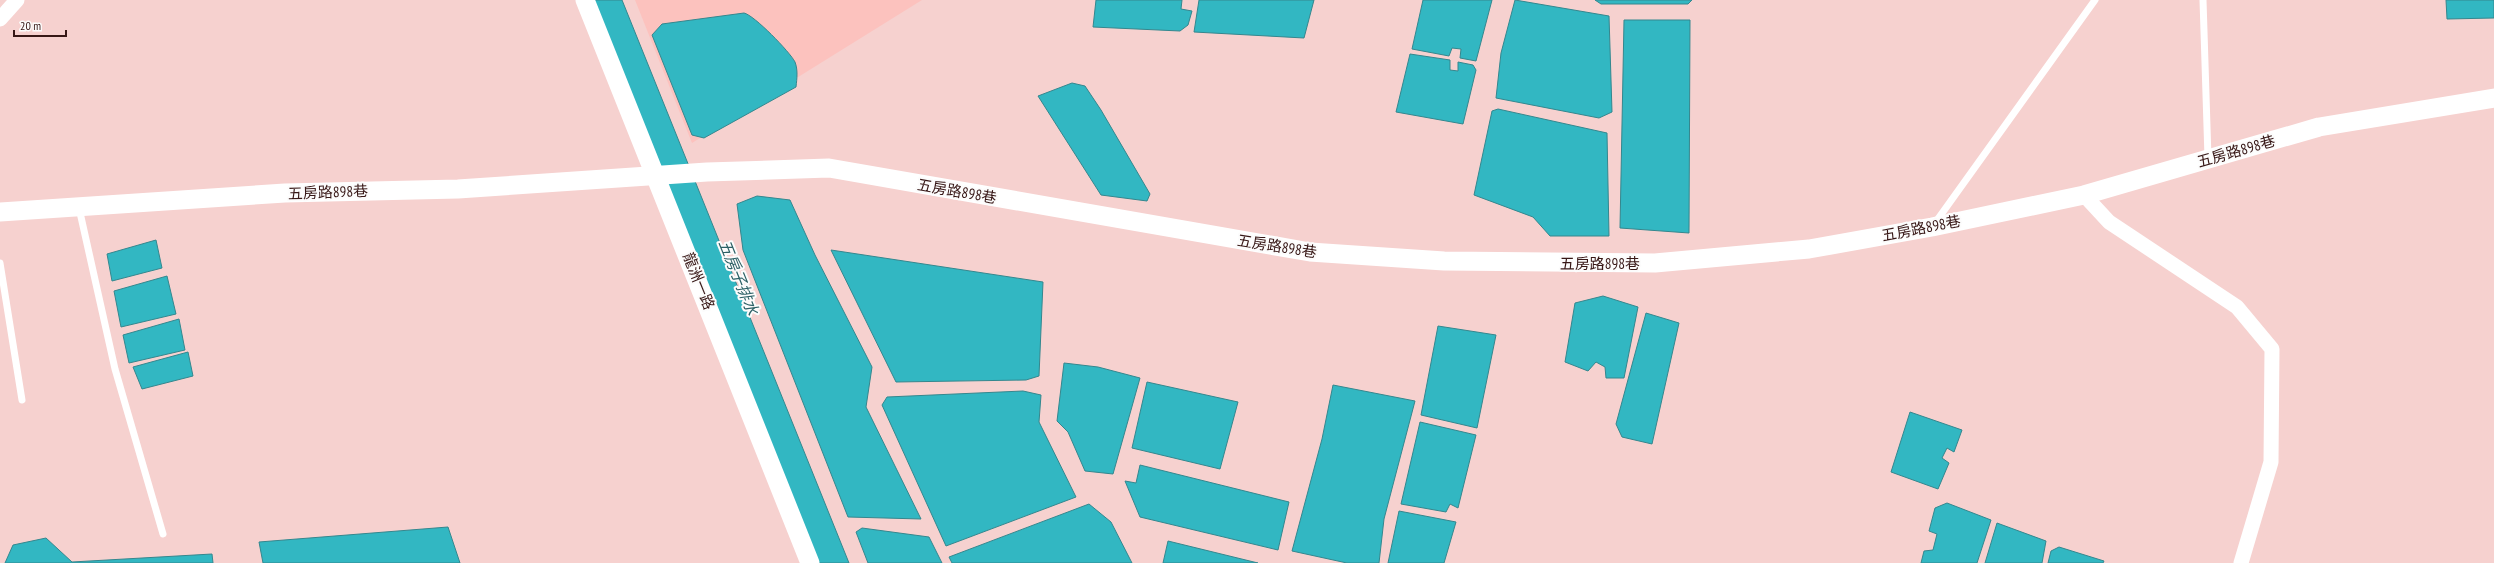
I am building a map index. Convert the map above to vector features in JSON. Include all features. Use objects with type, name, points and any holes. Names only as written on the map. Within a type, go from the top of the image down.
[{"type":"street","points":[[0,19],[17,0]]},
{"type":"street","name":"龍洲一路","points":[[585,0],[657,176],[810,563]]},
{"type":"street","name":"五房路898巷","points":[[0,212],[79,208],[285,193],[458,189],[696,173],[829,168],[1310,252],[1444,261],[1655,263],[1809,249],[1932,227],[2084,195],[2319,127],[2494,98]]},
{"type":"street","points":[[2084,195],[2109,222],[2237,307],[2272,349],[2271,462],[2241,563]]},
{"type":"lane","points":[[1932,227],[2095,0]]},
{"type":"lane","points":[[2204,0],[2208,159]]},
{"type":"lane","points":[[79,208],[115,369],[163,534]]},
{"type":"lane","points":[[0,263],[22,400]]},
{"type":"shaded area","points":[[635,0],[922,0],[692,143]]},
{"type":"water","points":[[588,0],[622,0],[849,563],[815,563]]},
{"type":"water","points":[[1096,0],[1182,0],[1181,9],[1192,11],[1188,25],[1180,31],[1093,27]]},
{"type":"water","points":[[1199,0],[1314,0],[1304,38],[1194,32]]},
{"type":"water","points":[[1423,0],[1492,0],[1476,61],[1460,58],[1461,49],[1452,48],[1449,56],[1412,49]]},
{"type":"water","points":[[1515,0],[1609,16],[1612,112],[1599,118],[1496,98],[1501,53]]},
{"type":"water","points":[[1595,0],[1692,0],[1688,4],[1601,4]]},
{"type":"water","points":[[2446,0],[2494,0],[2494,18],[2447,19]]},
{"type":"water","points":[[744,13],[749,15],[763,27],[792,57],[797,68],[796,87],[704,138],[692,135],[652,35],[662,24]]},
{"type":"water","points":[[1624,20],[1690,20],[1689,233],[1620,228]]},
{"type":"water","points":[[1410,54],[1450,60],[1450,70],[1458,71],[1458,62],[1473,65],[1476,70],[1463,124],[1396,112]]},
{"type":"water","points":[[1072,83],[1085,86],[1101,110],[1150,194],[1147,201],[1101,195],[1038,96]]},
{"type":"water","points":[[1498,109],[1607,133],[1609,236],[1550,236],[1533,217],[1474,195],[1492,111]]},
{"type":"water","points":[[757,196],[790,200],[815,255],[872,367],[866,407],[921,519],[848,517],[743,250],[737,204]]},
{"type":"water","points":[[156,240],[162,268],[112,281],[107,254]]},
{"type":"water","points":[[831,250],[1043,282],[1039,376],[1026,380],[896,382]]},
{"type":"water","points":[[167,276],[176,314],[121,327],[114,291]]},
{"type":"water","points":[[1603,296],[1638,307],[1624,378],[1606,378],[1605,367],[1596,362],[1588,371],[1565,362],[1575,303]]},
{"type":"water","points":[[1646,313],[1679,323],[1652,444],[1622,437],[1616,424]]},
{"type":"water","points":[[179,319],[185,350],[129,363],[123,335]]},
{"type":"water","points":[[1438,326],[1496,335],[1477,428],[1421,415]]},
{"type":"water","points":[[188,352],[193,376],[142,389],[133,367]]},
{"type":"water","points":[[1064,363],[1098,367],[1140,378],[1113,474],[1085,471],[1068,432],[1057,421]]},
{"type":"water","points":[[1147,382],[1238,402],[1220,469],[1132,448]]},
{"type":"water","points":[[1333,385],[1415,401],[1384,519],[1379,563],[1347,563],[1292,551],[1322,439]]},
{"type":"water","points":[[1023,391],[1041,395],[1039,422],[1076,497],[946,546],[882,405],[887,397]]},
{"type":"water","points":[[1910,412],[1962,430],[1954,452],[1947,448],[1942,458],[1949,463],[1938,489],[1891,472]]},
{"type":"water","points":[[1420,422],[1476,435],[1458,508],[1450,504],[1446,512],[1401,504]]},
{"type":"water","points":[[1140,465],[1289,502],[1278,550],[1140,517],[1125,481],[1136,483]]},
{"type":"water","points":[[1947,503],[1991,520],[1977,563],[1921,563],[1924,551],[1933,550],[1937,534],[1929,531],[1935,508]]},
{"type":"water","points":[[1089,504],[1111,522],[1132,563],[952,563],[949,557]]},
{"type":"water","points":[[1399,511],[1456,522],[1444,563],[1388,563]]},
{"type":"water","points":[[1997,523],[2046,541],[2042,563],[1985,563]]},
{"type":"water","points":[[448,527],[460,563],[263,563],[259,542]]},
{"type":"water","points":[[862,528],[929,537],[942,563],[868,563],[856,532]]},
{"type":"water","points":[[46,538],[72,562],[212,554],[213,563],[5,563],[13,545]]},
{"type":"water","points":[[1168,541],[1258,563],[1163,563]]},
{"type":"water","points":[[2059,547],[2104,561],[2103,563],[2048,563],[2051,551]]},
{"type":"water label","name":"五房子排水","points":[[739,277]]}]
